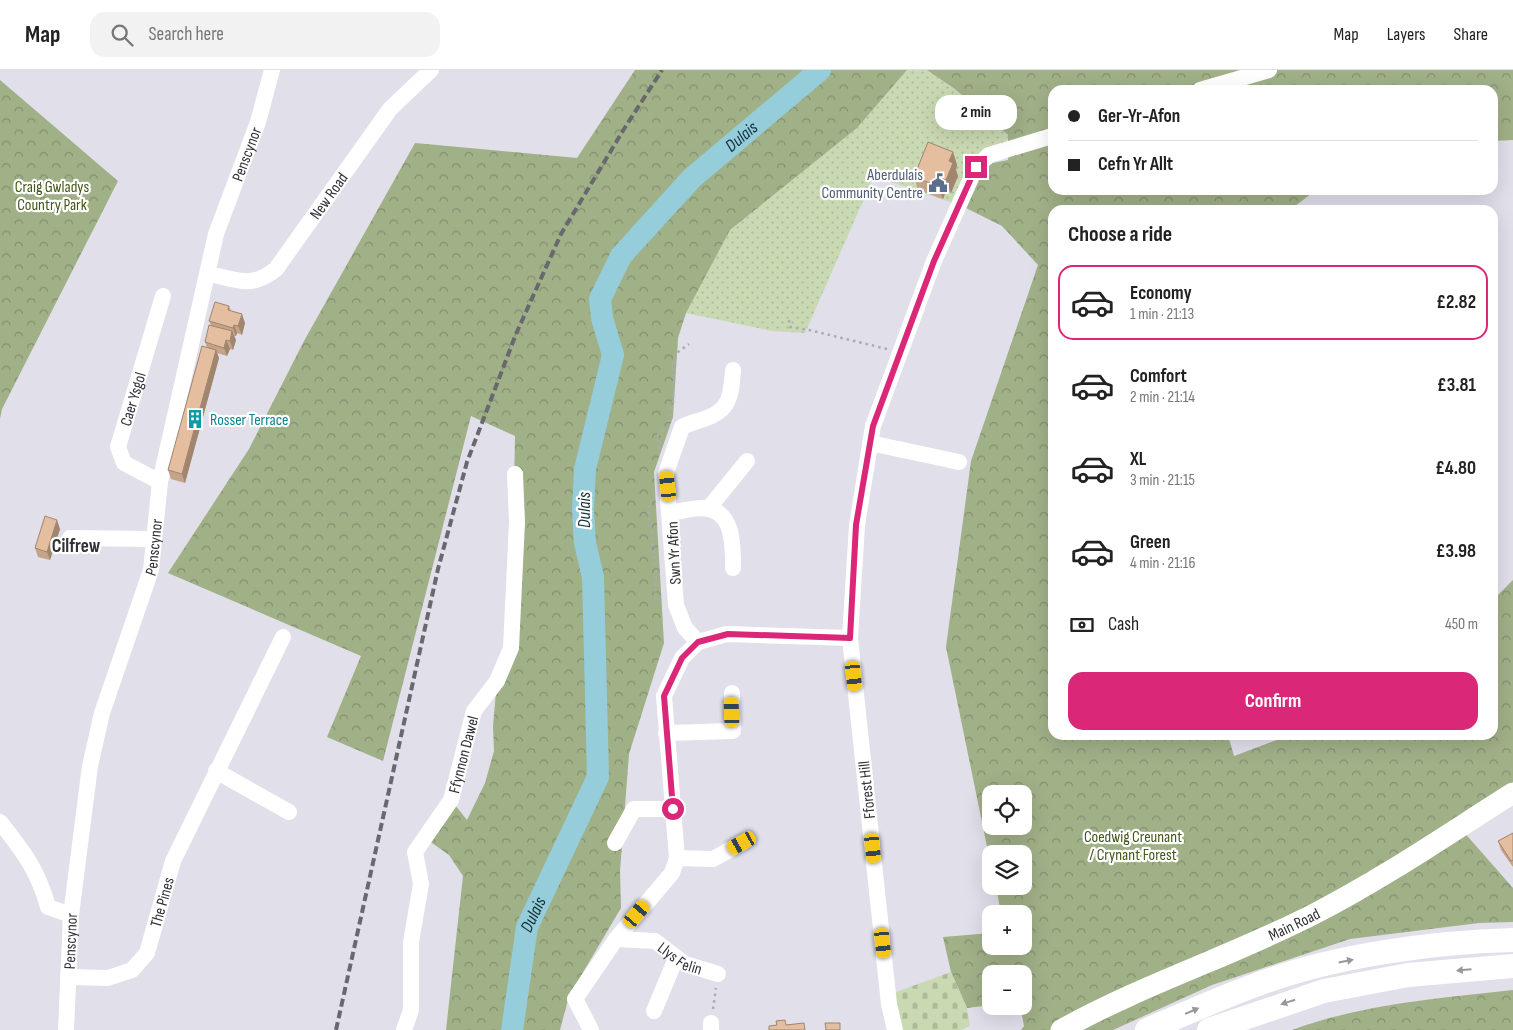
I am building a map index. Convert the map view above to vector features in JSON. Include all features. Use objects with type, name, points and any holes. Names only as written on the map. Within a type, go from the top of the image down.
[{"type":"highway","points":[[1147,1030],[1257,984],[1320,966],[1416,947],[1513,940]]},
{"type":"highway","points":[[1209,1030],[1324,991],[1408,975],[1513,966]]},
{"type":"main road","name":"Main Road","points":[[1062,1030],[1099,1008],[1263,938],[1316,913],[1368,884],[1513,793]]},
{"type":"street","name":"Penscynor","points":[[66,1030],[71,915],[92,757],[102,713],[151,570],[160,482],[209,274],[216,234],[258,122],[272,70]]},
{"type":"street","name":"New Road","points":[[209,274],[250,282],[263,279],[276,269],[390,109],[431,70]]},
{"type":"street","points":[[1217,85],[1269,70]]},
{"type":"street","name":"Fforest Hill","points":[[894,1030],[889,1004],[850,638],[856,525],[870,443],[873,426],[934,261],[976,167],[990,155],[1048,137]]},
{"type":"street","name":"Caer Ysgol","points":[[160,482],[124,463],[118,446],[163,296]]},
{"type":"street","name":"Swn Yr Afon","points":[[698,642],[685,628],[676,605],[671,513],[666,473],[679,432],[688,423],[711,417],[726,405],[730,397],[733,370]]},
{"type":"street","points":[[870,443],[959,462]]},
{"type":"street","points":[[708,509],[747,461]]},
{"type":"street","name":"Ffynnon Dawel","points":[[404,1030],[411,1010],[411,942],[421,884],[415,852],[451,800],[474,711],[497,681],[511,648],[517,522],[515,474]]},
{"type":"street","points":[[671,513],[702,508],[722,516],[728,524],[733,541],[732,568]]},
{"type":"street","points":[[70,538],[154,539]]},
{"type":"street","points":[[591,1030],[575,999],[616,940],[672,873],[677,858],[664,696],[682,658],[698,642],[728,634],[850,638]]},
{"type":"street","name":"The Pines","points":[[68,977],[108,978],[132,970],[147,953],[173,861],[283,637]]},
{"type":"street","points":[[666,733],[733,730],[732,693]]},
{"type":"street","points":[[216,771],[289,812]]},
{"type":"street","points":[[615,843],[634,809],[673,809]]},
{"type":"street","points":[[0,822],[34,867],[48,907],[71,915]]},
{"type":"street","points":[[677,858],[713,859],[742,843]]},
{"type":"street","name":"Llys Felin","points":[[616,940],[655,941],[685,964],[718,974]]},
{"type":"street","points":[[654,1011],[676,958]]},
{"type":"path","points":[[789,320],[790,327],[901,353]]},
{"type":"path","points":[[711,1027],[718,974]]},
{"type":"green space","points":[[635,70],[907,70],[857,128],[730,230],[686,313],[678,338],[673,417],[654,472],[664,643],[629,754],[620,871],[621,908],[569,996],[560,1030],[446,1030],[463,876],[449,855],[425,838],[451,800],[467,820],[485,783],[494,751],[493,726],[497,681],[511,648],[515,436],[471,416],[383,761],[327,737],[361,656],[168,573],[249,449],[304,341],[415,143],[577,158]]},
{"type":"green space","points":[[907,70],[927,70],[955,89],[1008,135],[1007,143],[956,204],[874,176],[805,333],[772,331],[686,313],[730,230],[857,128]]},
{"type":"green space","name":"Coedwig Creunant / Crynant Forest","points":[[927,70],[1513,70],[1513,140],[1498,141],[1498,85],[1048,85],[1048,195],[1310,195],[1296,205],[1048,205],[1048,740],[1229,740],[1234,756],[1277,740],[1498,740],[1498,595],[1513,580],[1513,784],[1455,822],[1513,888],[1513,922],[1479,923],[1350,939],[1212,985],[1113,1030],[1021,1030],[1024,1026],[1022,1015],[1032,1015],[1032,965],[982,965],[982,1006],[967,1008],[951,972],[943,937],[982,934],[982,955],[1032,955],[1032,905],[999,905],[998,895],[1032,895],[1032,845],[987,845],[985,835],[1032,835],[1032,785],[982,785],[982,822],[946,647],[971,461],[1038,265],[1002,226],[962,206],[977,170],[993,163],[1008,160],[1008,135],[955,89]]},
{"type":"green space","name":"Craig Gwladys Country Park","points":[[0,80],[118,181],[2,409],[0,419]]},
{"type":"green space","points":[[951,972],[967,1008],[970,1026],[961,1030],[895,1030],[888,995]]},
{"type":"green space","points":[[1513,990],[1513,1030],[1292,1030],[1319,1021],[1373,1008],[1429,999]]},
{"type":"building","points":[[928,142],[953,152],[949,161],[953,163],[946,180],[941,178],[938,186],[914,177]]},
{"type":"building","points":[[215,302],[229,306],[228,310],[242,314],[238,326],[234,325],[233,328],[209,321]]},
{"type":"building","points":[[209,325],[232,331],[230,341],[226,340],[224,348],[205,342]]},
{"type":"building","points":[[202,346],[216,350],[182,474],[168,470]]},
{"type":"building","points":[[45,516],[57,520],[47,552],[35,548]]},
{"type":"building","points":[[1513,833],[1513,860],[1511,861],[1498,841]]},
{"type":"building","points":[[785,1020],[786,1025],[804,1023],[805,1030],[769,1030],[769,1026],[777,1025],[776,1021]]},
{"type":"building","points":[[825,1023],[840,1023],[840,1030],[826,1030]]},
{"type":"waterway","name":"Dulais","points":[[512,1030],[527,927],[598,777],[593,577],[585,543],[583,510],[585,469],[613,355],[602,318],[600,299],[621,256],[692,178],[820,70]]},
{"type":"railway","points":[[336,1030],[438,569],[467,462],[516,334],[561,234],[662,70]]},
{"type":"place","name":"Aberdulais Community Centre","points":[[938,183]]},
{"type":"place","name":"Rosser Terrace","points":[[195,419]]},
{"type":"district","name":"Cilfrew","points":[[76,545]]},
{"type":"route","points":[[673,809],[664,696],[682,658],[698,642],[728,634],[850,638],[856,525],[873,426],[934,261],[976,167]]}]
